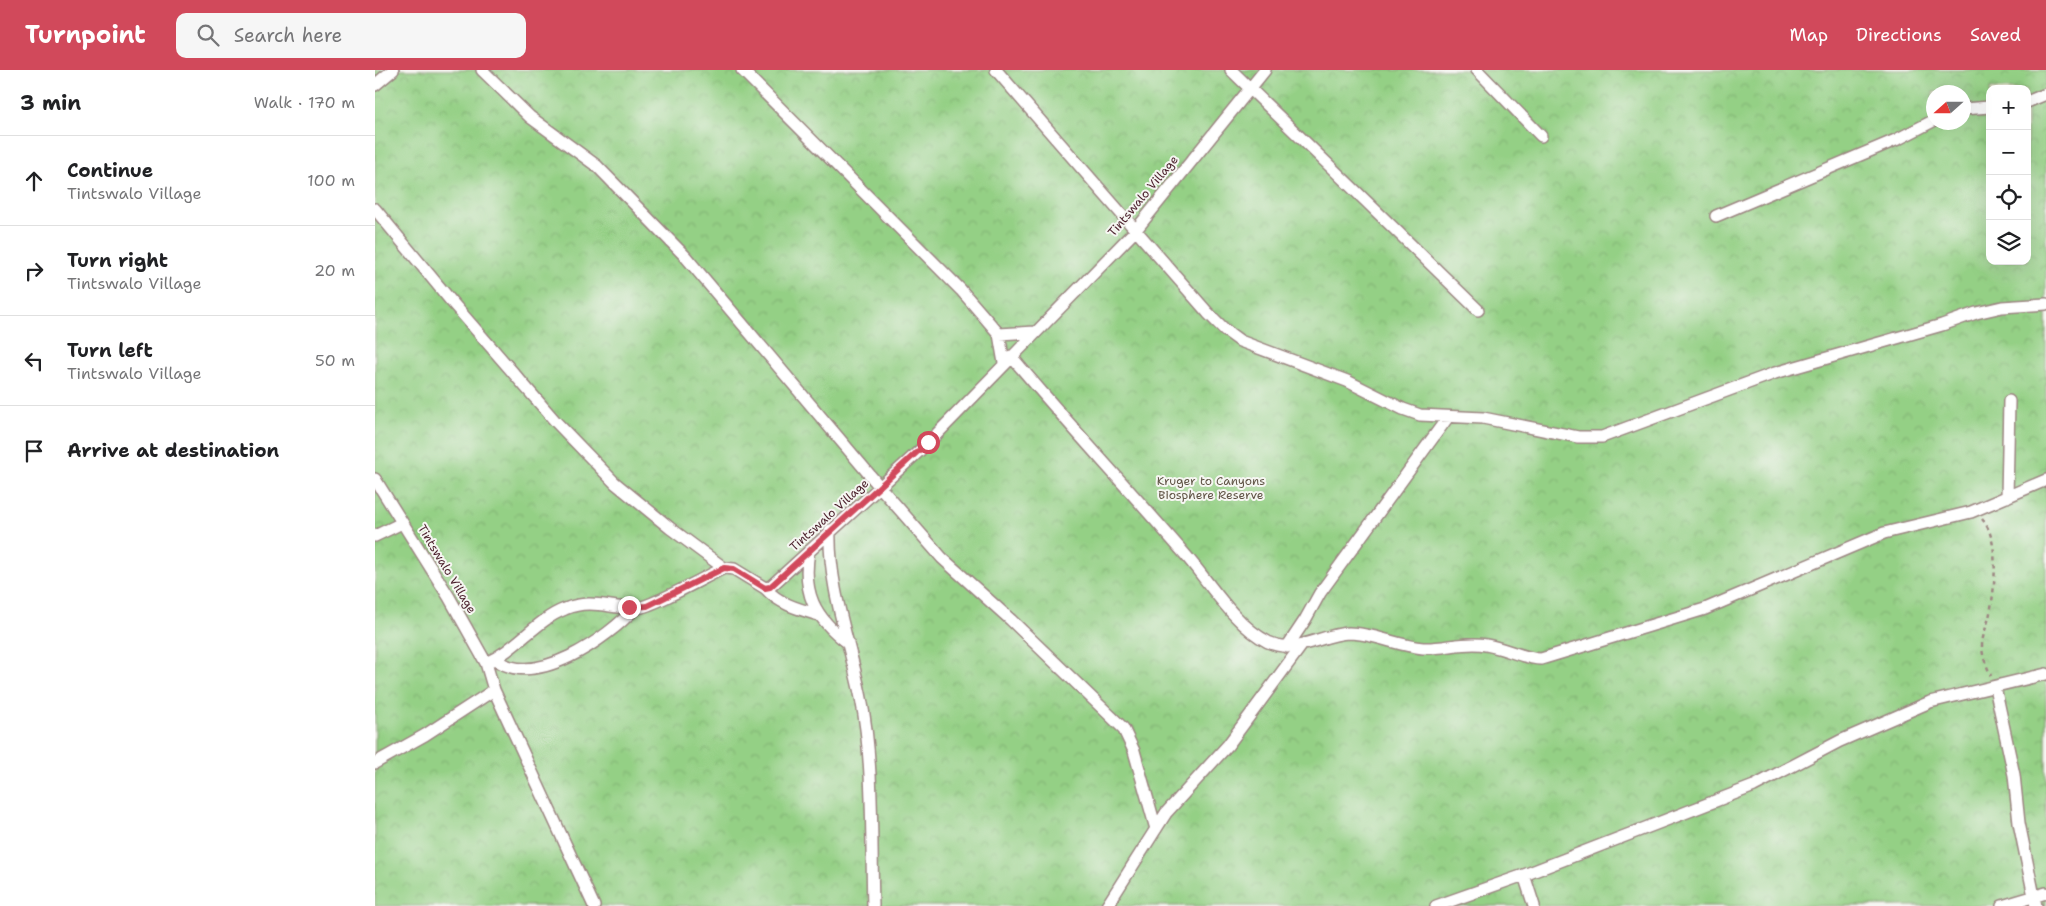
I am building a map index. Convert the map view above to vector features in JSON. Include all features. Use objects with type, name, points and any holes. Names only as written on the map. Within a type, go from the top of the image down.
[{"type":"street","points":[[375,85],[393,70]]},
{"type":"street","points":[[482,70],[530,116],[597,166],[685,256],[942,558],[1011,620],[1123,728],[1134,751],[1156,829]]},
{"type":"street","points":[[742,70],[961,290],[999,334],[1008,359],[1237,616],[1264,639],[1287,647],[1301,646],[1337,634],[1349,633],[1424,648],[1478,644],[1526,657],[1541,659],[1705,610],[1884,533],[1971,512],[2046,480]]},
{"type":"street","points":[[996,70],[1135,231],[1225,330],[1240,341],[1347,382],[1403,409],[1420,415],[1483,418],[1578,437],[1602,437],[1775,373],[1942,325],[1976,313],[2002,307],[2046,304]]},
{"type":"street","points":[[1231,70],[1478,310]]},
{"type":"street","name":"Tintswalo Village","points":[[765,588],[776,583],[830,530],[928,442],[1135,231],[1265,70]]},
{"type":"street","points":[[1477,70],[1541,136]]},
{"type":"street","points":[[2031,100],[2046,94]]},
{"type":"street","points":[[1971,108],[1986,107]]},
{"type":"street","points":[[1716,216],[1899,140],[1926,125]]},
{"type":"street","points":[[375,209],[451,301],[556,422],[615,483],[669,528],[724,568],[734,569],[765,588],[774,598],[787,605],[819,615]]},
{"type":"street","points":[[999,334],[1035,332]]},
{"type":"street","points":[[2007,497],[2009,401]]},
{"type":"street","points":[[1287,647],[1320,593],[1448,417]]},
{"type":"street","name":"Tintswalo Village","points":[[375,479],[491,661],[494,690],[594,906]]},
{"type":"street","points":[[375,536],[402,523]]},
{"type":"street","points":[[830,530],[831,569],[861,698],[867,741],[873,906]]},
{"type":"street","points":[[809,551],[806,571],[808,588],[819,615],[833,632],[847,643]]},
{"type":"street","points":[[491,661],[510,650],[549,617],[565,608],[590,602],[635,608],[647,606],[724,568]]},
{"type":"street","points":[[491,661],[512,668],[554,664],[567,658],[606,632],[635,608]]},
{"type":"street","points":[[1107,906],[1156,829],[1181,795],[1228,745],[1301,646]]},
{"type":"street","points":[[1436,906],[1524,876],[1754,786],[1840,741],[1930,702],[2046,674]]},
{"type":"street","points":[[1995,687],[2014,775],[2019,823],[2035,902]]},
{"type":"street","points":[[375,763],[425,735],[494,690]]},
{"type":"street","points":[[1524,876],[1534,906]]},
{"type":"street","points":[[2002,906],[2035,902],[2046,893]]},
{"type":"path","points":[[1971,512],[1987,524],[1993,547],[1993,588],[1990,614],[1982,647],[1995,687]]},
{"type":"green space","name":"Kruger to Canyons Biosphere Reserve","points":[[375,70],[2046,70],[2046,906],[375,906]]},
{"type":"route","points":[[629,607],[647,606],[724,568],[734,569],[765,588],[770,587],[928,442]]}]
